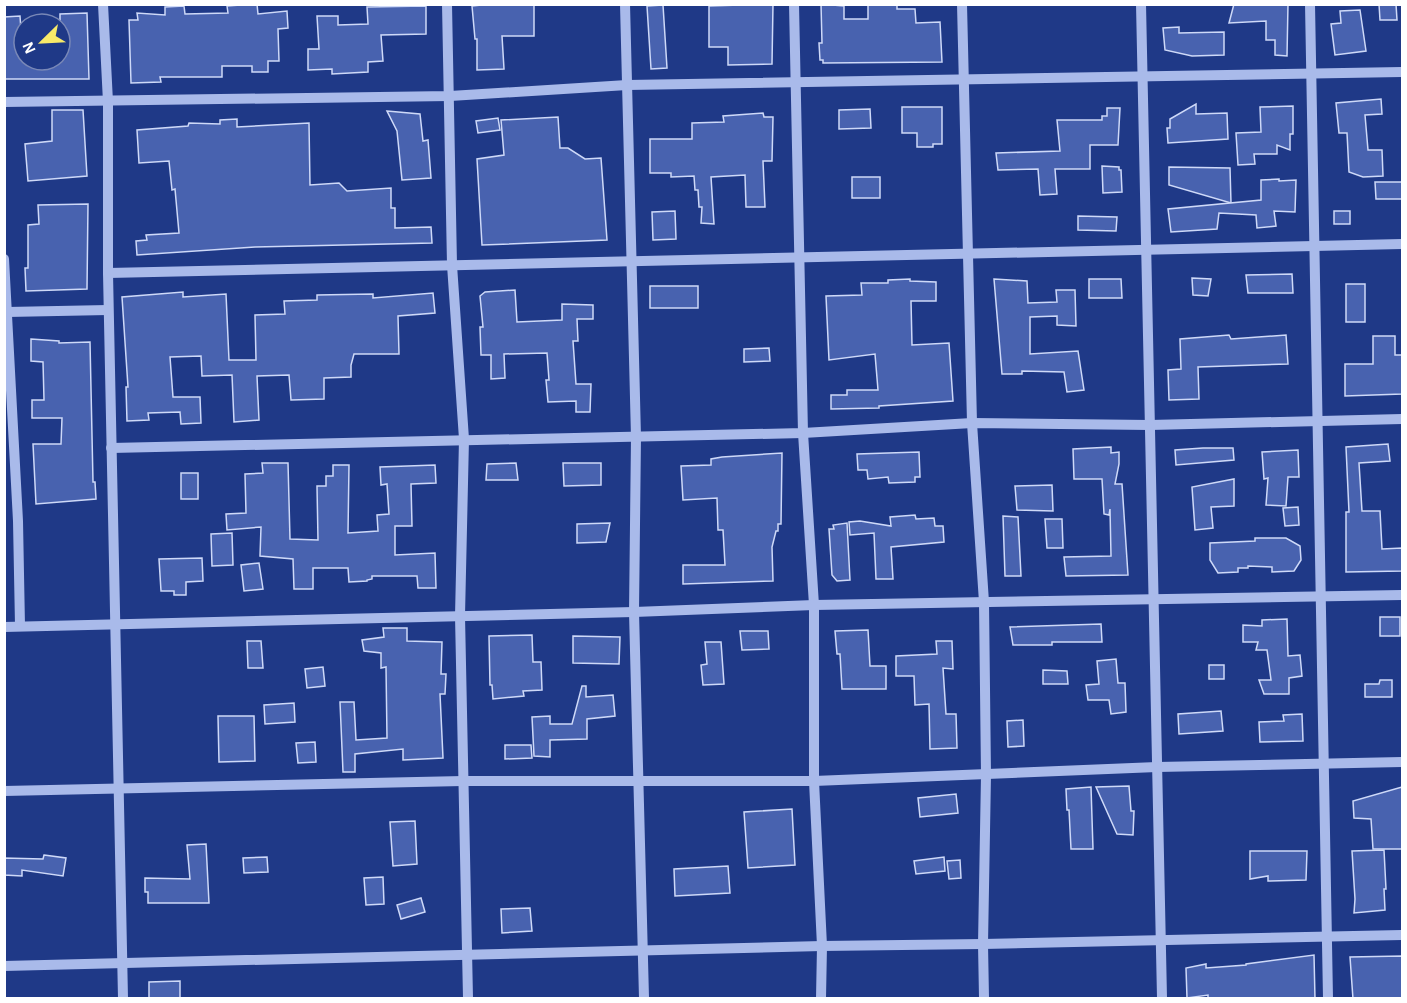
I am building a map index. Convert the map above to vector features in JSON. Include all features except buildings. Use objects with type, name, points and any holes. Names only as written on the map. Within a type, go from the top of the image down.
[{"type":"street","points":[[103,4],[108,102],[108,310],[123,999]]},
{"type":"street","points":[[447,4],[452,265],[464,439],[460,616],[468,999]]},
{"type":"street","points":[[625,4],[636,437],[634,612],[644,999]]},
{"type":"street","points":[[794,4],[803,433],[814,605],[814,781],[822,946],[821,999]]},
{"type":"street","points":[[962,4],[972,423],[984,602],[986,775],[984,999]]},
{"type":"street","points":[[1141,4],[1162,999]]},
{"type":"street","points":[[1310,4],[1328,999]]},
{"type":"street","points":[[4,102],[450,96],[627,85],[1402,72]]},
{"type":"street","points":[[108,273],[1402,244]]},
{"type":"street","points":[[4,259],[9,426],[18,521],[20,626]]},
{"type":"street","points":[[7,312],[108,310]]},
{"type":"street","points":[[111,448],[803,433],[972,423],[1150,425],[1402,419]]},
{"type":"street","points":[[4,521],[18,521]]},
{"type":"street","points":[[4,627],[634,612],[814,605],[1402,595]]},
{"type":"street","points":[[4,791],[463,781],[814,781],[1157,767],[1402,762]]},
{"type":"street","points":[[4,966],[822,946],[1402,935]]}]
